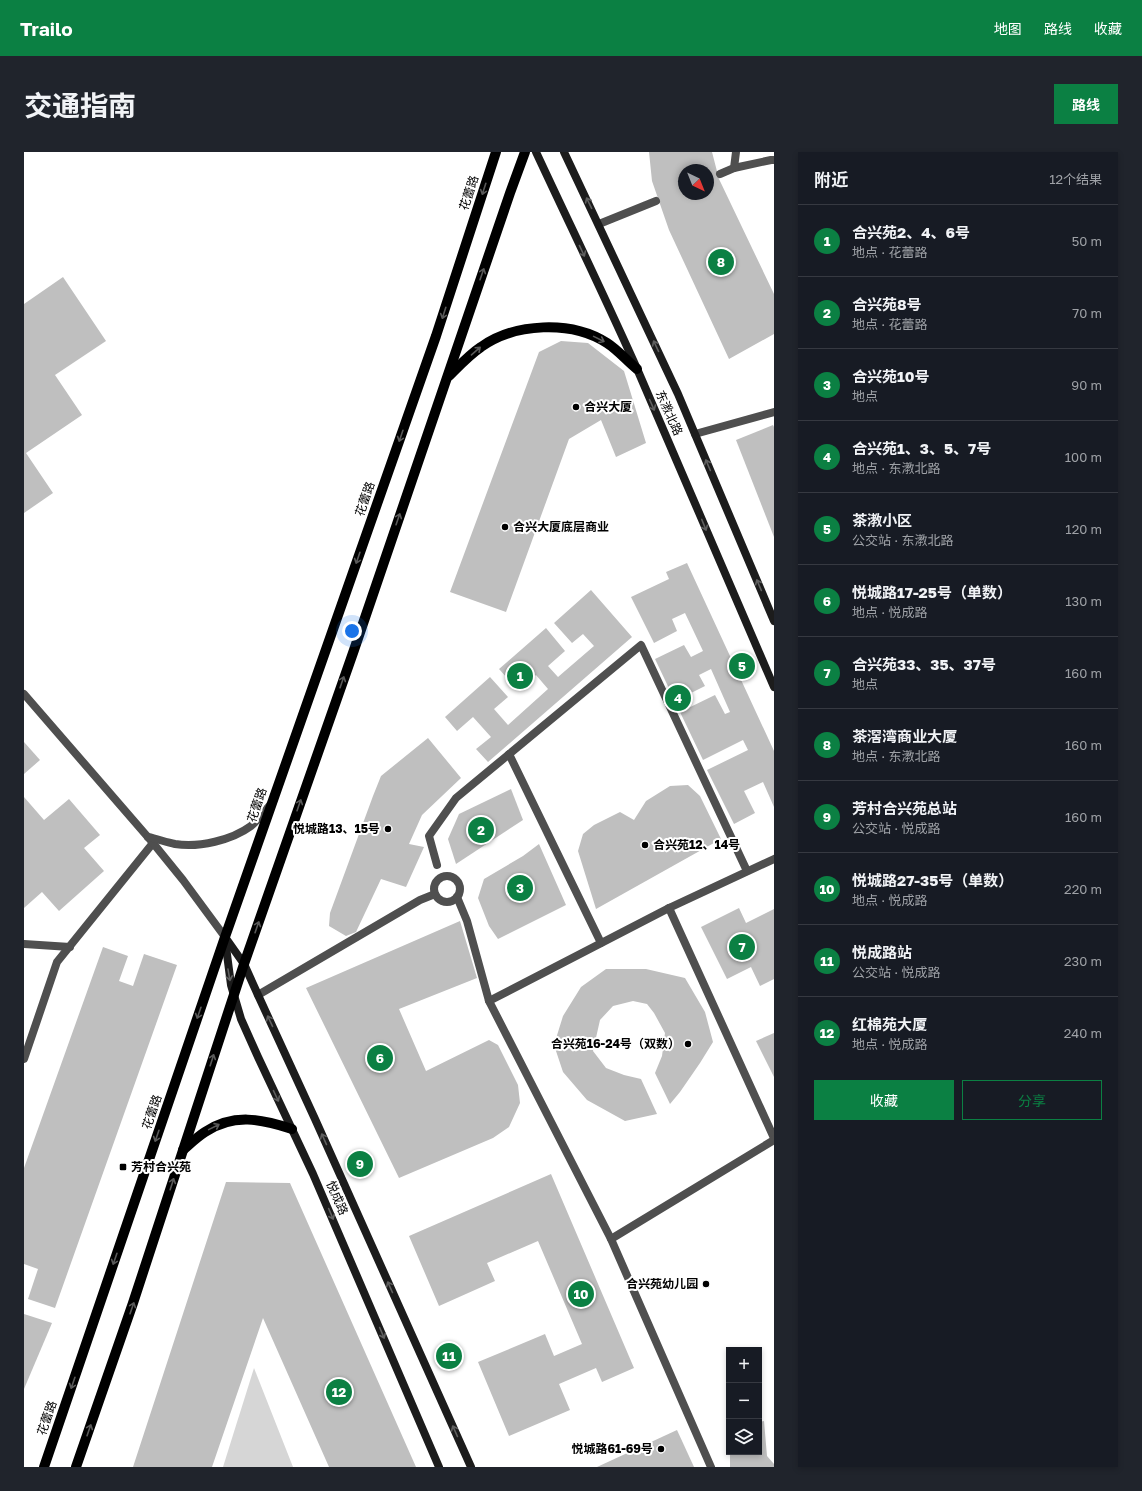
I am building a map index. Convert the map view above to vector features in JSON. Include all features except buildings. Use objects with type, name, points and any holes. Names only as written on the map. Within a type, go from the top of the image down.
[{"type":"main road","name":"花蕾路","points":[[44,1467],[225,936],[436,336],[496,152]]},
{"type":"main road","points":[[76,1467],[133,1303],[244,964],[525,152]]},
{"type":"main road","points":[[447,377],[481,347],[510,332],[540,328],[567,328],[589,334],[607,343],[637,370]]},
{"type":"main road","points":[[183,1150],[205,1132],[224,1123],[242,1119],[270,1122],[292,1129]]},
{"type":"street","name":"东漖北路","points":[[536,152],[637,370],[690,491],[728,584],[774,686]]},
{"type":"street","name":"东漖北路","points":[[564,152],[678,394],[774,621]]},
{"type":"street","points":[[734,168],[736,152]]},
{"type":"street","points":[[720,174],[734,168],[774,160]]},
{"type":"street","points":[[599,224],[656,200]]},
{"type":"street","points":[[695,434],[774,412]]},
{"type":"street","points":[[442,878],[429,836],[456,798],[641,645],[747,871]]},
{"type":"street","points":[[24,694],[153,843],[225,936]]},
{"type":"street","points":[[509,754],[601,943]]},
{"type":"street","points":[[148,837],[176,844],[215,842],[232,837],[252,825],[271,805]]},
{"type":"street","points":[[24,1059],[57,962],[153,843]]},
{"type":"street","points":[[489,1002],[669,908],[774,859]]},
{"type":"street","points":[[448,875],[455,878],[461,885],[461,890],[457,897],[448,902],[442,902],[435,894],[435,885],[442,878],[448,875]]},
{"type":"street","points":[[258,995],[420,900],[435,894]]},
{"type":"street","points":[[457,897],[467,921],[489,1002],[611,1239],[711,1467]]},
{"type":"street","points":[[611,1239],[774,1139],[669,908]]},
{"type":"street","name":"悦成路","points":[[225,936],[244,964],[316,1119],[471,1467]]},
{"type":"street","name":"悦成路","points":[[225,936],[228,967],[241,1019],[313,1174],[439,1467]]},
{"type":"street","points":[[24,944],[70,947]]},
{"type":"shaded area","points":[[254,1368],[293,1467],[223,1467]]},
{"type":"place","name":"茶滘湾商业大厦","points":[[721,262]]},
{"type":"place","name":"合兴大厦","points":[[576,407]]},
{"type":"place","name":"合兴大厦底层商业","points":[[505,527]]},
{"type":"place","name":"茶漖小区","points":[[742,666]]},
{"type":"place","name":"合兴苑2、4、6号","points":[[520,676]]},
{"type":"place","name":"合兴苑1、3、5、7号","points":[[678,698]]},
{"type":"place","name":"悦城路13、15号","points":[[388,829]]},
{"type":"place","name":"合兴苑8号","points":[[481,830]]},
{"type":"place","name":"合兴苑12、14号","points":[[645,845]]},
{"type":"place","name":"合兴苑10号","points":[[520,888]]},
{"type":"place","name":"合兴苑33、35、37号","points":[[742,947]]},
{"type":"place","name":"合兴苑16-24号（双数）","points":[[688,1044]]},
{"type":"place","name":"悦城路17-25号（单数）","points":[[380,1058]]},
{"type":"place","name":"芳村合兴苑总站","points":[[360,1164]]},
{"type":"place","name":"芳村合兴苑","points":[[123,1167]]},
{"type":"place","name":"合兴苑幼儿园","points":[[706,1284]]},
{"type":"place","name":"悦城路27-35号（单数）","points":[[581,1294]]},
{"type":"place","name":"悦成路站","points":[[449,1356]]},
{"type":"place","name":"红棉苑大厦","points":[[339,1392]]},
{"type":"place","name":"悦城路61-69号","points":[[661,1449]]}]
